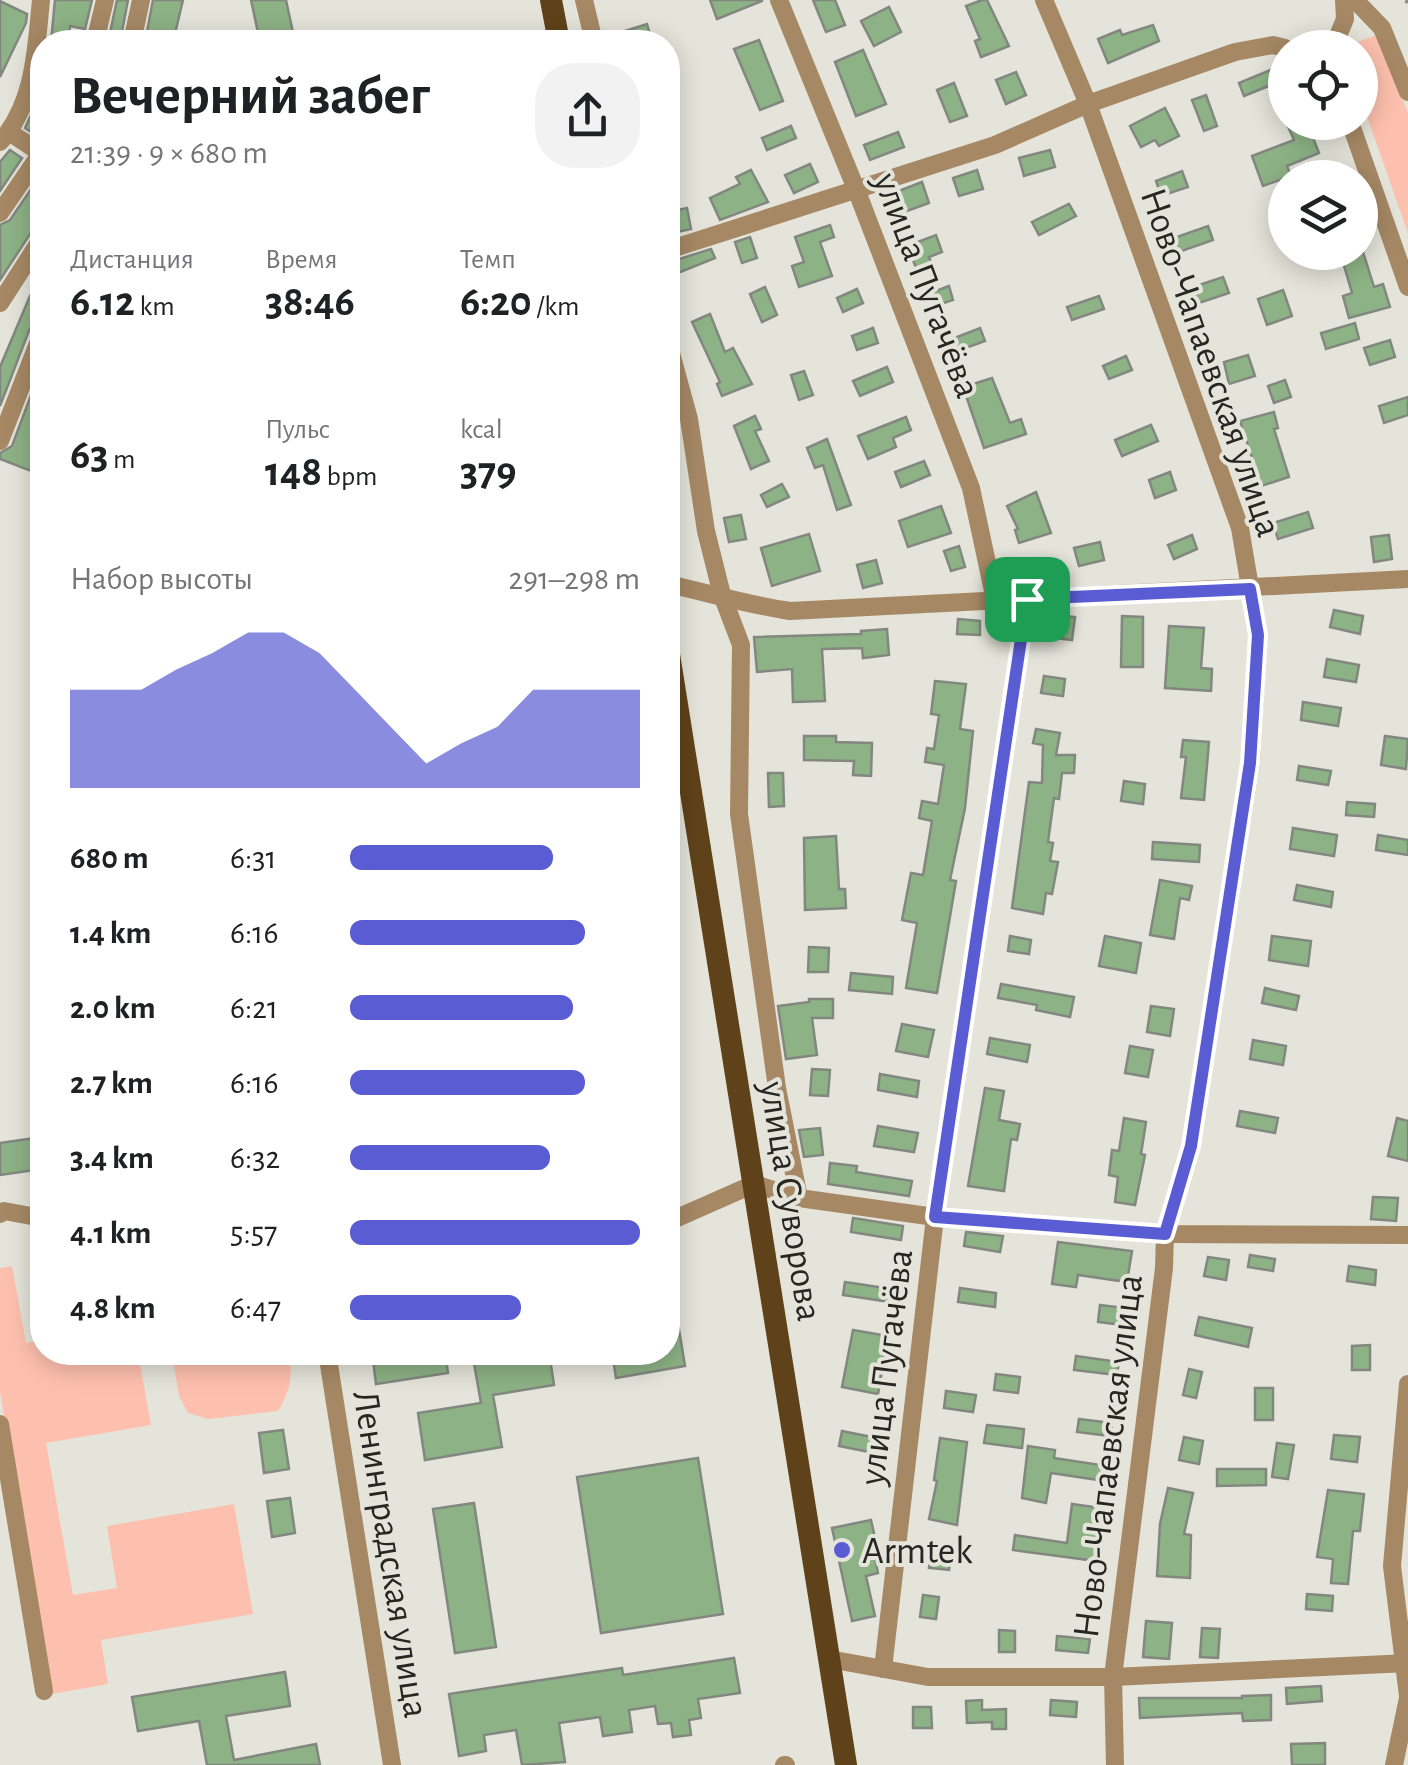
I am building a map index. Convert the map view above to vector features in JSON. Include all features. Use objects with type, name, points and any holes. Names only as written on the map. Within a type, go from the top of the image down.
[{"type":"main road","points":[[551,0],[557,30]]},
{"type":"main road","name":"улица Суворова","points":[[680,723],[846,1765]]},
{"type":"street","points":[[38,30],[41,0]]},
{"type":"street","points":[[98,30],[105,0]]},
{"type":"street","points":[[135,30],[141,0]]},
{"type":"street","points":[[584,0],[591,30]]},
{"type":"street","name":"улица Пугачёва","points":[[779,0],[971,488],[994,600]]},
{"type":"street","name":"Ново-Чапаевская улица","points":[[1044,0],[1088,104],[1240,528],[1258,635],[1250,763],[1191,1146],[1165,1234],[1113,1677],[1114,1765]]},
{"type":"street","points":[[1340,30],[1345,19],[1344,0]]},
{"type":"street","points":[[1355,0],[1382,28],[1408,92]]},
{"type":"street","points":[[680,246],[995,146],[1088,104],[1235,52],[1268,46]]},
{"type":"street","points":[[30,86],[5,136],[30,148]]},
{"type":"street","points":[[1356,140],[1408,287]]},
{"type":"street","points":[[0,213],[30,169]]},
{"type":"street","points":[[0,303],[30,257]]},
{"type":"street","points":[[0,441],[30,364]]},
{"type":"street","points":[[680,386],[689,419],[706,532],[722,596],[741,645],[739,814],[776,1088],[800,1198]]},
{"type":"street","points":[[680,587],[790,612],[1408,578]]},
{"type":"street","name":"улица Пугачёва","points":[[883,1669],[935,1217],[1027,599]]},
{"type":"street","points":[[680,1217],[754,1184],[800,1198],[935,1217],[1165,1234],[1408,1235]]},
{"type":"street","points":[[0,1214],[4,1211],[30,1216]]},
{"type":"street","name":"Ленинградская улица","points":[[329,1365],[392,1765]]},
{"type":"street","points":[[1394,1765],[1408,1697],[1407,1663],[1392,1566],[1408,1384]]},
{"type":"street","points":[[0,1424],[44,1690]]},
{"type":"street","points":[[829,1659],[928,1677],[1113,1677],[1407,1663]]},
{"type":"shaded area","points":[[1378,38],[1408,113],[1408,233],[1375,140]]},
{"type":"shaded area","points":[[12,1266],[26,1343],[30,1342],[30,1365],[140,1365],[151,1425],[46,1443],[73,1595],[117,1588],[107,1526],[234,1504],[253,1614],[101,1640],[108,1684],[52,1694],[0,1392],[0,1268]]},
{"type":"shaded area","points":[[174,1365],[290,1365],[288,1390],[278,1411],[209,1419],[188,1413],[179,1396]]},
{"type":"building","points":[[55,0],[92,0],[85,29],[70,26],[70,30],[52,30]]},
{"type":"building","points":[[117,0],[128,0],[122,30],[111,30]]},
{"type":"building","points":[[153,0],[183,0],[176,30],[147,30]]},
{"type":"building","points":[[251,0],[286,0],[292,30],[257,30]]},
{"type":"building","points":[[710,0],[762,0],[762,1],[717,19]]},
{"type":"building","points":[[813,0],[835,0],[845,25],[826,32]]},
{"type":"building","points":[[987,0],[1009,46],[981,57],[975,41],[980,39],[966,6]]},
{"type":"building","points":[[0,1],[27,14],[0,77]]},
{"type":"building","points":[[889,7],[901,32],[874,46],[861,21]]},
{"type":"building","points":[[1153,25],[1159,41],[1108,63],[1098,39],[1120,30],[1122,35]]},
{"type":"building","points":[[759,40],[783,101],[760,110],[734,49]]},
{"type":"building","points":[[863,50],[886,104],[856,116],[835,62]]},
{"type":"building","points":[[1268,71],[1268,86],[1244,96],[1239,83]]},
{"type":"building","points":[[1016,72],[1026,95],[1006,104],[996,80]]},
{"type":"building","points":[[954,83],[967,116],[950,122],[937,90]]},
{"type":"building","points":[[1206,95],[1217,126],[1204,131],[1192,100]]},
{"type":"building","points":[[1165,108],[1179,136],[1159,146],[1155,140],[1141,147],[1130,126]]},
{"type":"building","points":[[791,126],[796,138],[767,150],[762,138]]},
{"type":"building","points":[[898,132],[904,147],[870,160],[864,145]]},
{"type":"building","points":[[1294,140],[1314,140],[1319,153],[1302,160],[1268,160],[1268,184],[1263,186],[1252,156]]},
{"type":"building","points":[[10,150],[22,158],[0,191],[0,162]]},
{"type":"building","points":[[1050,150],[1055,167],[1024,176],[1019,158]]},
{"type":"building","points":[[810,164],[818,182],[794,193],[785,175]]},
{"type":"building","points":[[751,170],[768,202],[720,220],[710,198],[740,184],[736,177]]},
{"type":"building","points":[[977,170],[983,189],[959,196],[953,178]]},
{"type":"building","points":[[1182,171],[1188,187],[1161,196],[1156,181]]},
{"type":"building","points":[[922,182],[929,203],[899,214],[891,194]]},
{"type":"building","points":[[30,191],[30,234],[0,280],[0,225],[10,220]]},
{"type":"building","points":[[1069,204],[1076,216],[1039,235],[1032,222]]},
{"type":"building","points":[[687,208],[691,229],[680,231],[680,209]]},
{"type":"building","points":[[830,225],[834,237],[820,242],[832,276],[799,287],[792,266],[804,262],[795,237]]},
{"type":"building","points":[[1208,226],[1213,240],[1179,252],[1174,238]]},
{"type":"building","points":[[936,235],[942,252],[929,257],[932,264],[917,270],[907,246]]},
{"type":"building","points":[[750,237],[757,258],[742,263],[735,242]]},
{"type":"building","points":[[711,249],[715,258],[680,272],[680,259]]},
{"type":"building","points":[[1345,270],[1369,270],[1374,287],[1383,284],[1390,307],[1349,318],[1343,296],[1352,293]]},
{"type":"building","points":[[1223,277],[1229,293],[1196,304],[1190,288]]},
{"type":"building","points":[[949,286],[953,300],[932,307],[928,294]]},
{"type":"building","points":[[765,287],[777,315],[762,322],[750,294]]},
{"type":"building","points":[[857,289],[863,303],[843,312],[837,298]]},
{"type":"building","points":[[1283,290],[1292,316],[1267,325],[1258,299]]},
{"type":"building","points":[[30,296],[30,328],[0,406],[0,367]]},
{"type":"building","points":[[1099,296],[1104,309],[1072,320],[1067,307]]},
{"type":"building","points":[[710,314],[725,352],[733,348],[752,384],[722,396],[717,384],[720,382],[692,322]]},
{"type":"building","points":[[1355,323],[1359,339],[1326,349],[1321,333]]},
{"type":"building","points":[[873,328],[878,343],[857,350],[852,336]]},
{"type":"building","points":[[980,328],[985,341],[949,354],[944,342]]},
{"type":"building","points":[[1390,340],[1395,357],[1370,365],[1364,348]]},
{"type":"building","points":[[1248,355],[1255,376],[1229,384],[1224,362]]},
{"type":"building","points":[[1126,356],[1132,370],[1109,379],[1103,366]]},
{"type":"building","points":[[887,367],[893,382],[860,396],[853,381]]},
{"type":"building","points":[[804,371],[813,395],[799,400],[791,375]]},
{"type":"building","points":[[992,378],[1010,423],[1021,419],[1026,434],[984,448],[963,387]]},
{"type":"building","points":[[1285,380],[1291,397],[1274,403],[1268,386]]},
{"type":"building","points":[[1408,397],[1408,415],[1384,423],[1379,406]]},
{"type":"building","points":[[30,398],[30,471],[0,459],[0,453],[12,446]]},
{"type":"building","points":[[1274,412],[1278,428],[1274,429],[1289,477],[1261,486],[1240,421]]},
{"type":"building","points":[[755,416],[761,429],[755,431],[769,461],[751,469],[734,426]]},
{"type":"building","points":[[906,417],[911,430],[893,438],[896,447],[868,459],[858,436]]},
{"type":"building","points":[[1151,425],[1158,441],[1122,456],[1115,440]]},
{"type":"building","points":[[827,439],[851,505],[837,510],[823,465],[815,468],[807,448]]},
{"type":"building","points":[[924,461],[930,475],[901,487],[895,472]]},
{"type":"building","points":[[1170,472],[1176,490],[1155,498],[1149,480]]},
{"type":"building","points":[[782,484],[789,497],[767,507],[761,495]]},
{"type":"building","points":[[1036,492],[1051,533],[1019,543],[1015,530],[1018,529],[1007,506]]},
{"type":"building","points":[[941,506],[951,533],[908,547],[899,521]]},
{"type":"building","points":[[1308,512],[1313,528],[1278,539],[1273,523]]},
{"type":"building","points":[[741,515],[746,539],[729,542],[724,518]]},
{"type":"building","points":[[809,534],[820,571],[772,586],[761,548]]},
{"type":"building","points":[[1192,535],[1197,549],[1174,559],[1168,545]]},
{"type":"building","points":[[1389,535],[1392,559],[1374,562],[1371,537]]},
{"type":"building","points":[[1100,542],[1104,560],[1079,566],[1074,548]]},
{"type":"building","points":[[959,546],[965,567],[951,571],[944,551]]},
{"type":"building","points":[[876,560],[882,583],[863,588],[857,565]]},
{"type":"building","points":[[1334,610],[1363,616],[1360,634],[1330,627]]},
{"type":"building","points":[[1048,614],[1075,617],[1072,640],[1046,637]]},
{"type":"building","points":[[1122,616],[1143,617],[1143,667],[1121,667]]},
{"type":"building","points":[[958,619],[980,621],[980,635],[957,634]]},
{"type":"building","points":[[1169,626],[1204,628],[1201,668],[1212,669],[1211,691],[1165,688]]},
{"type":"building","points":[[887,629],[889,655],[863,658],[862,648],[822,649],[825,701],[793,702],[792,669],[757,672],[754,637],[861,634]]},
{"type":"building","points":[[1327,659],[1359,665],[1356,682],[1324,677]]},
{"type":"building","points":[[1044,676],[1065,679],[1063,696],[1041,693]]},
{"type":"building","points":[[935,681],[966,684],[960,729],[973,731],[965,808],[950,880],[956,881],[937,993],[906,988],[917,923],[902,920],[911,873],[923,875],[932,821],[919,818],[922,801],[938,804],[944,765],[925,762],[927,748],[934,749],[939,715],[931,714]]},
{"type":"building","points":[[1303,702],[1341,708],[1338,726],[1301,720]]},
{"type":"building","points":[[1036,729],[1060,733],[1056,755],[1075,755],[1074,773],[1062,773],[1059,799],[1054,798],[1048,842],[1053,843],[1050,861],[1058,862],[1052,894],[1046,893],[1043,914],[1012,908],[1029,782],[1042,783],[1043,745],[1033,743]]},
{"type":"building","points":[[804,736],[836,736],[836,742],[872,743],[871,776],[853,775],[854,761],[804,760]]},
{"type":"building","points":[[1385,736],[1408,739],[1406,769],[1381,765]]},
{"type":"building","points":[[1183,740],[1209,742],[1204,800],[1181,798],[1186,757],[1181,757]]},
{"type":"building","points":[[1299,766],[1331,771],[1328,785],[1297,780]]},
{"type":"building","points":[[768,773],[783,773],[784,806],[769,807]]},
{"type":"building","points":[[1124,781],[1145,784],[1143,804],[1121,801]]},
{"type":"building","points":[[1347,802],[1375,804],[1374,817],[1346,815]]},
{"type":"building","points":[[1293,828],[1337,835],[1334,856],[1290,849]]},
{"type":"building","points":[[1378,835],[1408,840],[1408,855],[1376,850]]},
{"type":"building","points":[[836,836],[839,889],[845,889],[846,908],[805,910],[804,838]]},
{"type":"building","points":[[1153,842],[1200,845],[1199,862],[1152,859]]},
{"type":"building","points":[[1160,880],[1192,886],[1189,900],[1180,898],[1174,939],[1150,935]]},
{"type":"building","points":[[1297,885],[1333,892],[1331,907],[1294,900]]},
{"type":"building","points":[[1010,936],[1031,940],[1029,954],[1008,951]]},
{"type":"building","points":[[1105,936],[1141,943],[1136,973],[1099,966]]},
{"type":"building","points":[[1272,936],[1311,941],[1308,966],[1269,960]]},
{"type":"building","points":[[809,947],[829,948],[828,972],[808,972]]},
{"type":"building","points":[[851,973],[893,977],[892,994],[849,990]]},
{"type":"building","points":[[1001,984],[1074,997],[1070,1017],[1036,1010],[1037,1005],[998,998]]},
{"type":"building","points":[[1265,988],[1299,996],[1296,1010],[1262,1003]]},
{"type":"building","points":[[809,999],[833,999],[833,1018],[812,1018],[817,1055],[786,1059],[778,1006]]},
{"type":"building","points":[[1151,1006],[1174,1009],[1170,1036],[1147,1032]]},
{"type":"building","points":[[902,1024],[934,1030],[928,1057],[896,1051]]},
{"type":"building","points":[[990,1038],[1030,1045],[1027,1062],[987,1054]]},
{"type":"building","points":[[1253,1040],[1286,1046],[1283,1065],[1250,1059]]},
{"type":"building","points":[[1130,1046],[1153,1050],[1148,1077],[1125,1073]]},
{"type":"building","points":[[812,1069],[830,1070],[828,1096],[810,1095]]},
{"type":"building","points":[[880,1074],[919,1081],[917,1097],[878,1090]]},
{"type":"building","points":[[985,1088],[1004,1091],[999,1120],[1020,1124],[1017,1140],[1011,1139],[1004,1191],[968,1186]]},
{"type":"building","points":[[1240,1111],[1278,1118],[1275,1133],[1237,1126]]},
{"type":"building","points":[[1124,1118],[1146,1122],[1141,1154],[1145,1155],[1135,1205],[1115,1202],[1118,1177],[1109,1175],[1112,1150],[1119,1151]]},
{"type":"building","points":[[1397,1118],[1408,1121],[1408,1161],[1388,1156]]},
{"type":"building","points":[[878,1126],[918,1133],[914,1152],[874,1146]]},
{"type":"building","points":[[820,1128],[823,1155],[804,1157],[799,1130]]},
{"type":"building","points":[[30,1139],[30,1171],[0,1175],[0,1143]]},
{"type":"building","points":[[830,1163],[857,1166],[856,1172],[912,1181],[909,1196],[828,1184]]},
{"type":"building","points":[[1373,1197],[1398,1198],[1396,1221],[1371,1219]]},
{"type":"building","points":[[853,1218],[903,1226],[901,1240],[851,1232]]},
{"type":"building","points":[[966,1232],[1003,1236],[1000,1252],[964,1246]]},
{"type":"building","points":[[1058,1242],[1132,1251],[1127,1282],[1078,1275],[1076,1287],[1052,1284]]},
{"type":"building","points":[[1250,1255],[1275,1259],[1273,1271],[1248,1267]]},
{"type":"building","points":[[1208,1257],[1229,1260],[1226,1280],[1204,1276]]},
{"type":"building","points":[[1349,1266],[1376,1270],[1375,1285],[1347,1281]]},
{"type":"building","points":[[845,1282],[892,1289],[890,1302],[843,1295]]},
{"type":"building","points":[[960,1288],[996,1293],[995,1307],[958,1302]]},
{"type":"building","points":[[1100,1305],[1125,1308],[1123,1325],[1098,1322]]},
{"type":"building","points":[[1199,1317],[1252,1328],[1248,1347],[1195,1335]]},
{"type":"building","points":[[853,1330],[888,1336],[878,1394],[842,1387]]},
{"type":"building","points":[[680,1336],[685,1366],[616,1378],[614,1365],[680,1365]]},
{"type":"building","points":[[1370,1345],[1370,1370],[1352,1370],[1352,1346]]},
{"type":"building","points":[[1076,1356],[1119,1362],[1117,1375],[1074,1370]]},
{"type":"building","points":[[374,1365],[447,1365],[448,1373],[376,1384]]},
{"type":"building","points":[[474,1365],[551,1365],[554,1385],[493,1395],[502,1447],[425,1460],[418,1413],[481,1403]]},
{"type":"building","points":[[1189,1369],[1202,1372],[1196,1398],[1183,1395]]},
{"type":"building","points":[[996,1374],[1020,1377],[1018,1393],[994,1390]]},
{"type":"building","points":[[1255,1388],[1273,1388],[1273,1420],[1255,1420]]},
{"type":"building","points":[[946,1391],[976,1395],[973,1412],[944,1408]]},
{"type":"building","points":[[1079,1419],[1112,1423],[1110,1436],[1077,1432]]},
{"type":"building","points":[[987,1425],[1024,1429],[1022,1448],[984,1443]]},
{"type":"building","points":[[283,1430],[289,1469],[264,1473],[259,1433]]},
{"type":"building","points":[[842,1431],[872,1437],[869,1452],[839,1446]]},
{"type":"building","points":[[1334,1435],[1360,1437],[1357,1462],[1331,1459]]},
{"type":"building","points":[[1184,1437],[1203,1441],[1199,1464],[1179,1460]]},
{"type":"building","points":[[940,1438],[967,1442],[957,1525],[929,1519]]},
{"type":"building","points":[[1277,1443],[1294,1445],[1288,1479],[1272,1477]]},
{"type":"building","points":[[1028,1446],[1055,1450],[1054,1458],[1107,1466],[1105,1481],[1051,1473],[1046,1503],[1022,1498]]},
{"type":"building","points":[[698,1458],[723,1614],[601,1633],[577,1477]]},
{"type":"building","points":[[1217,1469],[1266,1469],[1266,1485],[1217,1486]]},
{"type":"building","points":[[1168,1488],[1193,1493],[1184,1534],[1191,1535],[1190,1578],[1157,1576],[1160,1524]]},
{"type":"building","points":[[1328,1490],[1364,1494],[1360,1531],[1353,1531],[1348,1584],[1331,1583],[1333,1559],[1317,1557]]},
{"type":"building","points":[[290,1498],[295,1533],[272,1537],[267,1501]]},
{"type":"building","points":[[474,1503],[496,1647],[455,1653],[433,1509]]},
{"type":"building","points":[[1072,1504],[1102,1508],[1096,1561],[1013,1550],[1015,1535],[1067,1543]]},
{"type":"building","points":[[871,1520],[878,1573],[866,1576],[875,1616],[852,1621],[832,1528]]},
{"type":"building","points":[[932,1544],[952,1547],[949,1570],[929,1568]]},
{"type":"building","points":[[1307,1594],[1333,1596],[1332,1611],[1306,1609]]},
{"type":"building","points":[[923,1595],[939,1597],[936,1619],[920,1617]]},
{"type":"building","points":[[1146,1621],[1172,1623],[1169,1659],[1143,1657]]},
{"type":"building","points":[[1202,1628],[1220,1629],[1218,1658],[1200,1657]]},
{"type":"building","points":[[999,1630],[1015,1631],[1015,1652],[999,1652]]},
{"type":"building","points":[[1057,1636],[1090,1639],[1088,1653],[1056,1650]]},
{"type":"building","points":[[734,1658],[740,1693],[698,1699],[701,1718],[689,1720],[691,1735],[673,1737],[671,1723],[658,1724],[655,1706],[629,1710],[632,1732],[603,1736],[600,1717],[559,1723],[565,1762],[522,1765],[516,1730],[484,1735],[486,1751],[459,1756],[449,1694],[622,1668],[623,1675]]},
{"type":"building","points":[[285,1672],[290,1706],[226,1716],[234,1760],[316,1744],[320,1765],[207,1765],[199,1721],[138,1731],[132,1697]]},
{"type":"building","points":[[1321,1686],[1322,1701],[1287,1704],[1286,1688]]},
{"type":"building","points":[[1271,1695],[1271,1720],[1243,1721],[1242,1713],[1140,1718],[1139,1698]]},
{"type":"building","points":[[982,1700],[982,1710],[1006,1709],[1006,1729],[992,1729],[992,1722],[967,1723],[966,1701]]},
{"type":"building","points":[[1051,1700],[1077,1702],[1076,1717],[1050,1715]]},
{"type":"building","points":[[913,1707],[931,1707],[932,1728],[913,1728]]},
{"type":"building","points":[[1325,1743],[1325,1765],[1292,1765],[1291,1744]]},
{"type":"place","name":"Armtek","points":[[842,1550]]},
{"type":"route","points":[[1250,589],[1258,635],[1250,763],[1191,1146],[1165,1234],[935,1217],[1027,599],[1250,589]]}]
